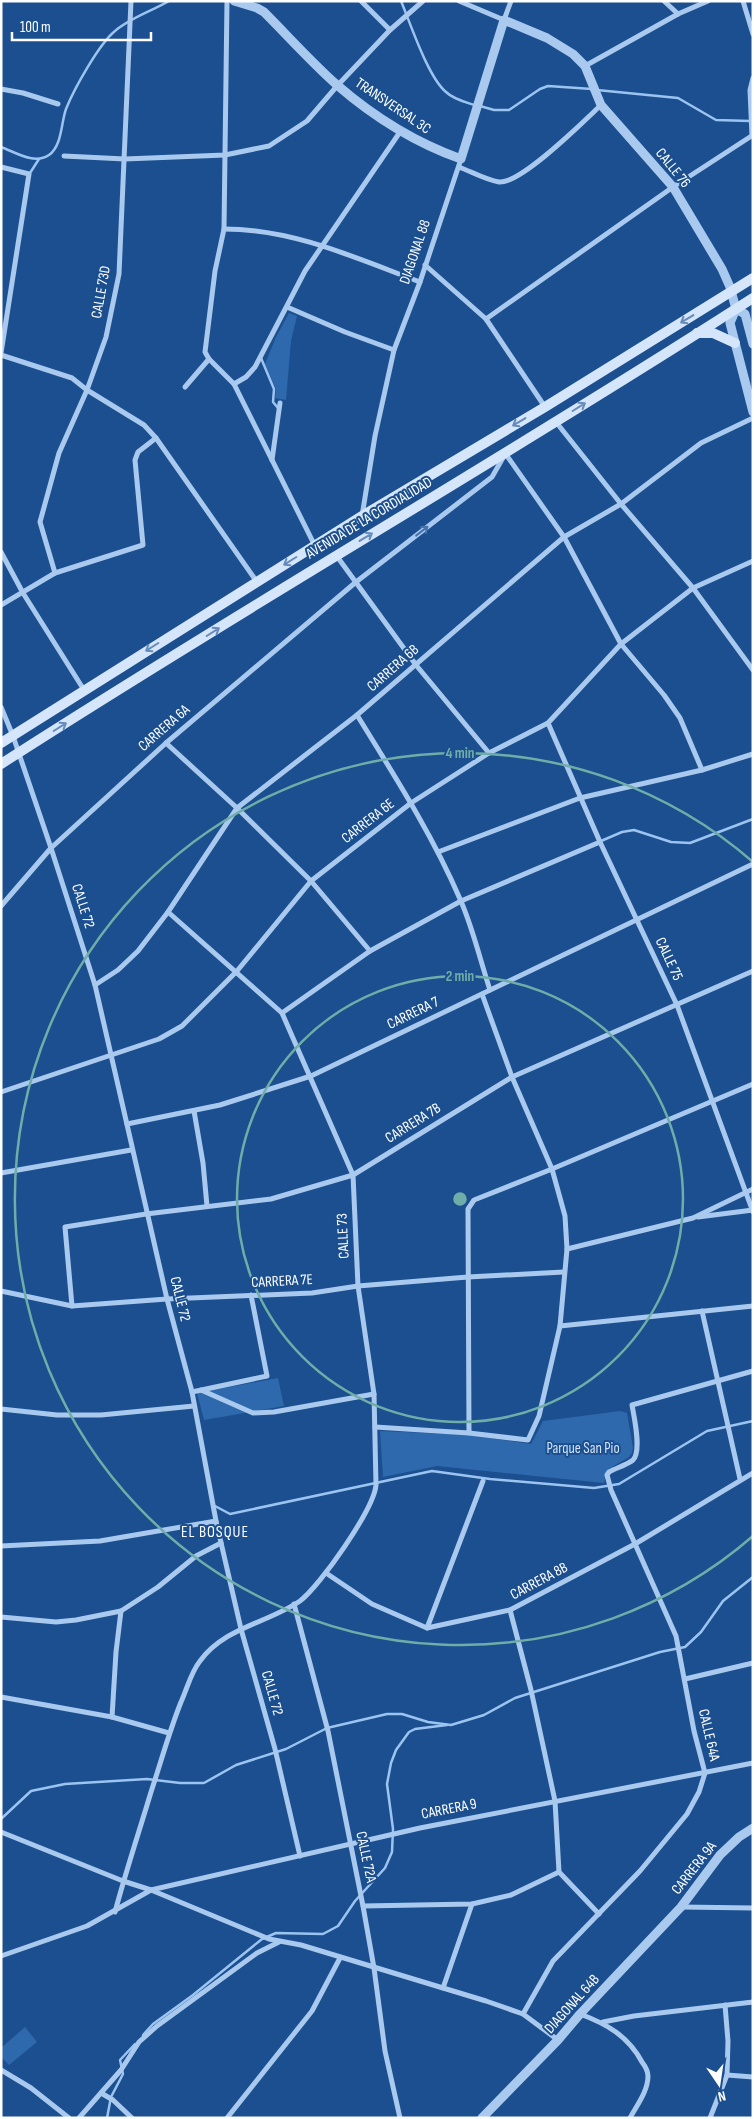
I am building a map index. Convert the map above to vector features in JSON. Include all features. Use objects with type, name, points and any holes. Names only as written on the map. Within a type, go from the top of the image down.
[{"type":"main road","name":"AVENIDA DE LA CORDIALIDAD","points":[[1,743],[362,516],[545,407],[753,278]]},
{"type":"main road","name":"AVENIDA DE LA CORDIALIDAD","points":[[1,764],[336,555],[556,422],[753,298]]},
{"type":"main road","points":[[696,334],[713,333],[735,343]]},
{"type":"street","name":"CALLE 73D","points":[[54,573],[40,522],[60,453],[87,390],[106,337],[119,274],[132,1]]},
{"type":"street","points":[[228,1],[224,229],[215,271],[205,346],[208,358],[234,384],[315,546]]},
{"type":"street","name":"TRANSVERSAL 3C","points":[[234,1],[264,12],[337,86],[400,132],[501,182],[514,179],[556,147],[599,101]]},
{"type":"street","points":[[361,1],[390,30]]},
{"type":"street","points":[[64,156],[125,159],[225,155],[269,146],[307,121],[390,30],[423,1]]},
{"type":"street","points":[[459,1],[504,20]]},
{"type":"street","name":"DIAGONAL 88","points":[[362,516],[375,436],[394,350],[420,282],[460,163],[511,1]]},
{"type":"street","points":[[664,1],[678,14]]},
{"type":"street","points":[[585,66],[678,14],[708,1]]},
{"type":"street","points":[[743,1],[753,34]]},
{"type":"street","name":"CALLE 76","points":[[504,20],[547,38],[573,54],[585,66],[599,101],[673,187],[722,269],[732,292],[736,309],[730,323],[753,412]]},
{"type":"street","points":[[486,319],[673,187],[753,135],[750,90],[753,78]]},
{"type":"street","points":[[1,89],[23,93],[58,104]]},
{"type":"street","points":[[234,384],[246,377],[255,367],[288,307],[305,271],[400,132]]},
{"type":"street","points":[[1,167],[29,174],[1,354],[72,378],[87,390],[144,425],[156,438],[257,582]]},
{"type":"street","points":[[224,229],[253,229],[322,245],[420,282]]},
{"type":"street","points":[[425,265],[486,319],[545,407]]},
{"type":"street","points":[[288,307],[345,332],[394,350]]},
{"type":"street","name":"CALLE 76","points":[[736,309],[745,314],[753,344]]},
{"type":"street","points":[[185,387],[208,358]]},
{"type":"street","points":[[272,461],[280,403]]},
{"type":"street","name":"CARRERA 6B","points":[[95,985],[118,970],[138,951],[168,912],[237,808],[357,715],[564,537],[621,504],[700,443],[753,418]]},
{"type":"street","points":[[556,422],[621,504],[693,588],[753,670]]},
{"type":"street","points":[[1,605],[54,573],[143,545],[135,460],[138,452],[156,438]]},
{"type":"street","points":[[505,453],[564,537],[621,644],[664,695],[680,718],[702,770]]},
{"type":"street","name":"CARRERA 6A","points":[[1,906],[51,848],[166,743],[356,582],[492,477],[505,453]]},
{"type":"street","points":[[1,552],[23,593],[84,690]]},
{"type":"street","points":[[336,555],[416,665],[489,753]]},
{"type":"street","name":"CARRERA 6E","points":[[1,1092],[110,1057],[159,1039],[182,1026],[237,971],[311,881],[411,803],[489,753],[548,723],[621,644],[693,588],[753,561]]},
{"type":"street","name":"CALLE 72","points":[[1,707],[19,753],[95,985],[166,1299],[192,1392],[216,1521],[241,1629],[275,1749],[300,1856]]},
{"type":"street","points":[[357,715],[411,803],[438,852],[461,901],[490,990]]},
{"type":"street","name":"CALLE 75","points":[[548,723],[600,842],[677,1005],[753,1211]]},
{"type":"street","points":[[166,743],[237,808],[311,881],[370,951]]},
{"type":"street","points":[[438,852],[580,798],[702,770],[753,754]]},
{"type":"street","points":[[282,1013],[370,951],[461,901],[600,842]]},
{"type":"street","name":"CARRERA 7","points":[[127,1124],[220,1105],[311,1076],[753,864]]},
{"type":"street","name":"CALLE 73","points":[[115,1912],[169,1733],[200,1660],[223,1640],[241,1629],[301,1600],[326,1573],[353,1533],[376,1493],[374,1394],[358,1286],[353,1175],[282,1013],[237,971],[168,912]]},
{"type":"street","name":"CARRERA 7B","points":[[72,1306],[65,1227],[146,1214],[271,1199],[353,1175],[512,1077],[753,971]]},
{"type":"street","points":[[375,1427],[469,1433],[525,1440],[529,1438],[539,1416],[560,1326],[567,1249],[565,1216],[552,1169],[512,1077],[482,994]]},
{"type":"street","points":[[469,1433],[468,1209],[474,1200],[753,1084]]},
{"type":"street","points":[[194,1111],[203,1163],[207,1206]]},
{"type":"street","points":[[1,1173],[131,1150]]},
{"type":"street","points":[[693,1218],[745,1192],[753,1190]]},
{"type":"street","points":[[567,1249],[693,1218],[753,1211]]},
{"type":"street","name":"CARRERA 7E","points":[[1,1291],[72,1306],[166,1299],[312,1293],[358,1286],[468,1276],[564,1272]]},
{"type":"street","points":[[192,1392],[267,1376],[251,1295]]},
{"type":"street","points":[[560,1326],[753,1306]]},
{"type":"street","points":[[702,1311],[740,1480]]},
{"type":"street","points":[[718,1380],[753,1371]]},
{"type":"street","name":"CALLE 64A","points":[[523,2014],[553,1961],[640,1871],[687,1814],[699,1792],[705,1774],[694,1731],[676,1636],[611,1490],[607,1475],[608,1472],[632,1461],[636,1456],[636,1428],[632,1405],[718,1380]]},
{"type":"street","points":[[201,1390],[253,1413],[274,1412],[374,1394]]},
{"type":"street","points":[[1,1409],[57,1415],[101,1415],[194,1406]]},
{"type":"street","name":"CARRERA 8B","points":[[427,1628],[510,1610],[635,1544],[753,1473]]},
{"type":"street","points":[[326,1573],[372,1604],[427,1628],[483,1481]]},
{"type":"street","points":[[1,1546],[100,1541],[216,1521]]},
{"type":"street","points":[[1,1617],[56,1622],[122,1611],[158,1587],[196,1556],[221,1543]]},
{"type":"street","name":"CALLE 72A","points":[[294,1604],[327,1724],[362,1898],[385,2051],[400,2118]]},
{"type":"street","points":[[510,1610],[531,1690],[555,1801],[559,1872],[599,1914]]},
{"type":"street","points":[[112,1717],[116,1652],[122,1611]]},
{"type":"street","points":[[685,1679],[753,1663]]},
{"type":"street","points":[[1,1697],[112,1717],[169,1733]]},
{"type":"street","name":"CARRERA 9","points":[[1,1956],[52,1939],[115,1912],[151,1890],[391,1835],[753,1763]]},
{"type":"street","name":"CARRERA 9A","points":[[681,1908],[720,1854],[738,1837],[753,1828]]},
{"type":"street","points":[[1,1832],[123,1881],[151,1890],[268,1939],[301,1945],[523,2014],[558,2040]]},
{"type":"street","points":[[363,1906],[472,1904],[511,1895],[559,1872]]},
{"type":"street","points":[[444,1988],[472,1904]]},
{"type":"street","points":[[681,1908],[753,1908]]},
{"type":"street","name":"DIAGONAL 64B","points":[[482,2118],[558,2040],[580,2014],[681,1908]]},
{"type":"street","points":[[79,2118],[121,2070],[139,2042],[157,2026],[257,1953],[280,1942]]},
{"type":"street","points":[[228,2118],[312,2011],[340,1958]]},
{"type":"street","points":[[603,2022],[634,2016],[753,2002]]},
{"type":"street","points":[[710,2118],[727,2075],[728,2041],[725,2005]]},
{"type":"street","points":[[580,2014],[603,2022],[627,2040],[639,2056],[648,2074],[646,2087],[630,2118]]},
{"type":"street","points":[[1,2070],[31,2088],[68,2118]]},
{"type":"street","points":[[727,2075],[753,2077]]},
{"type":"street","points":[[101,2093],[132,2118]]},
{"type":"green space","points":[[289,313],[297,316],[291,341],[286,400],[275,398],[276,389],[265,364],[276,337]]},
{"type":"green space","points":[[278,1378],[284,1406],[204,1420],[197,1393]]},
{"type":"green space","name":"Parque San Pio","points":[[620,1411],[627,1413],[633,1448],[632,1453],[629,1457],[607,1470],[604,1483],[437,1466],[383,1477],[380,1431],[470,1435],[531,1444],[543,1421]]},
{"type":"green space","points":[[25,2027],[37,2042],[9,2065],[1,2057],[1,2048]]},
{"type":"waterway","points":[[1,147],[31,158],[37,159],[49,155],[59,140],[64,115],[70,100],[88,67],[109,37],[134,18],[169,1]]},
{"type":"waterway","points":[[401,1],[420,50],[439,85],[452,97],[474,105]]},
{"type":"waterway","points":[[480,106],[494,110],[509,110],[540,89],[548,86],[592,89]]},
{"type":"waterway","points":[[597,90],[678,98],[716,120],[750,121]]},
{"type":"waterway","points":[[30,173],[39,159]]},
{"type":"waterway","points":[[261,358],[274,389],[273,402],[278,408]]},
{"type":"waterway","points":[[601,841],[622,832],[634,830],[671,842],[690,843],[753,819]]},
{"type":"waterway","points":[[215,1506],[230,1514],[432,1471],[490,1479],[594,1488],[619,1484],[707,1431],[753,1421]]},
{"type":"waterway","points":[[1,1819],[31,1791],[65,1784],[147,1779],[180,1783],[204,1783],[236,1765],[286,1749],[327,1728],[387,1714],[402,1714],[428,1722],[451,1725],[484,1715],[515,1698],[660,1652],[685,1647],[701,1632],[723,1601],[753,1577]]},
{"type":"waterway","points":[[143,2035],[153,2024],[193,1995],[262,1939],[276,1933],[323,1934],[338,1926],[355,1901],[385,1868],[392,1852],[393,1829],[387,1784],[391,1763],[396,1750],[409,1732],[415,1729],[447,1725]]},
{"type":"waterway","points":[[107,2118],[111,2097],[123,2074],[120,2060],[135,2044]]},
{"type":"district","name":"EL BOSQUE","points":[[215,1532]]}]
